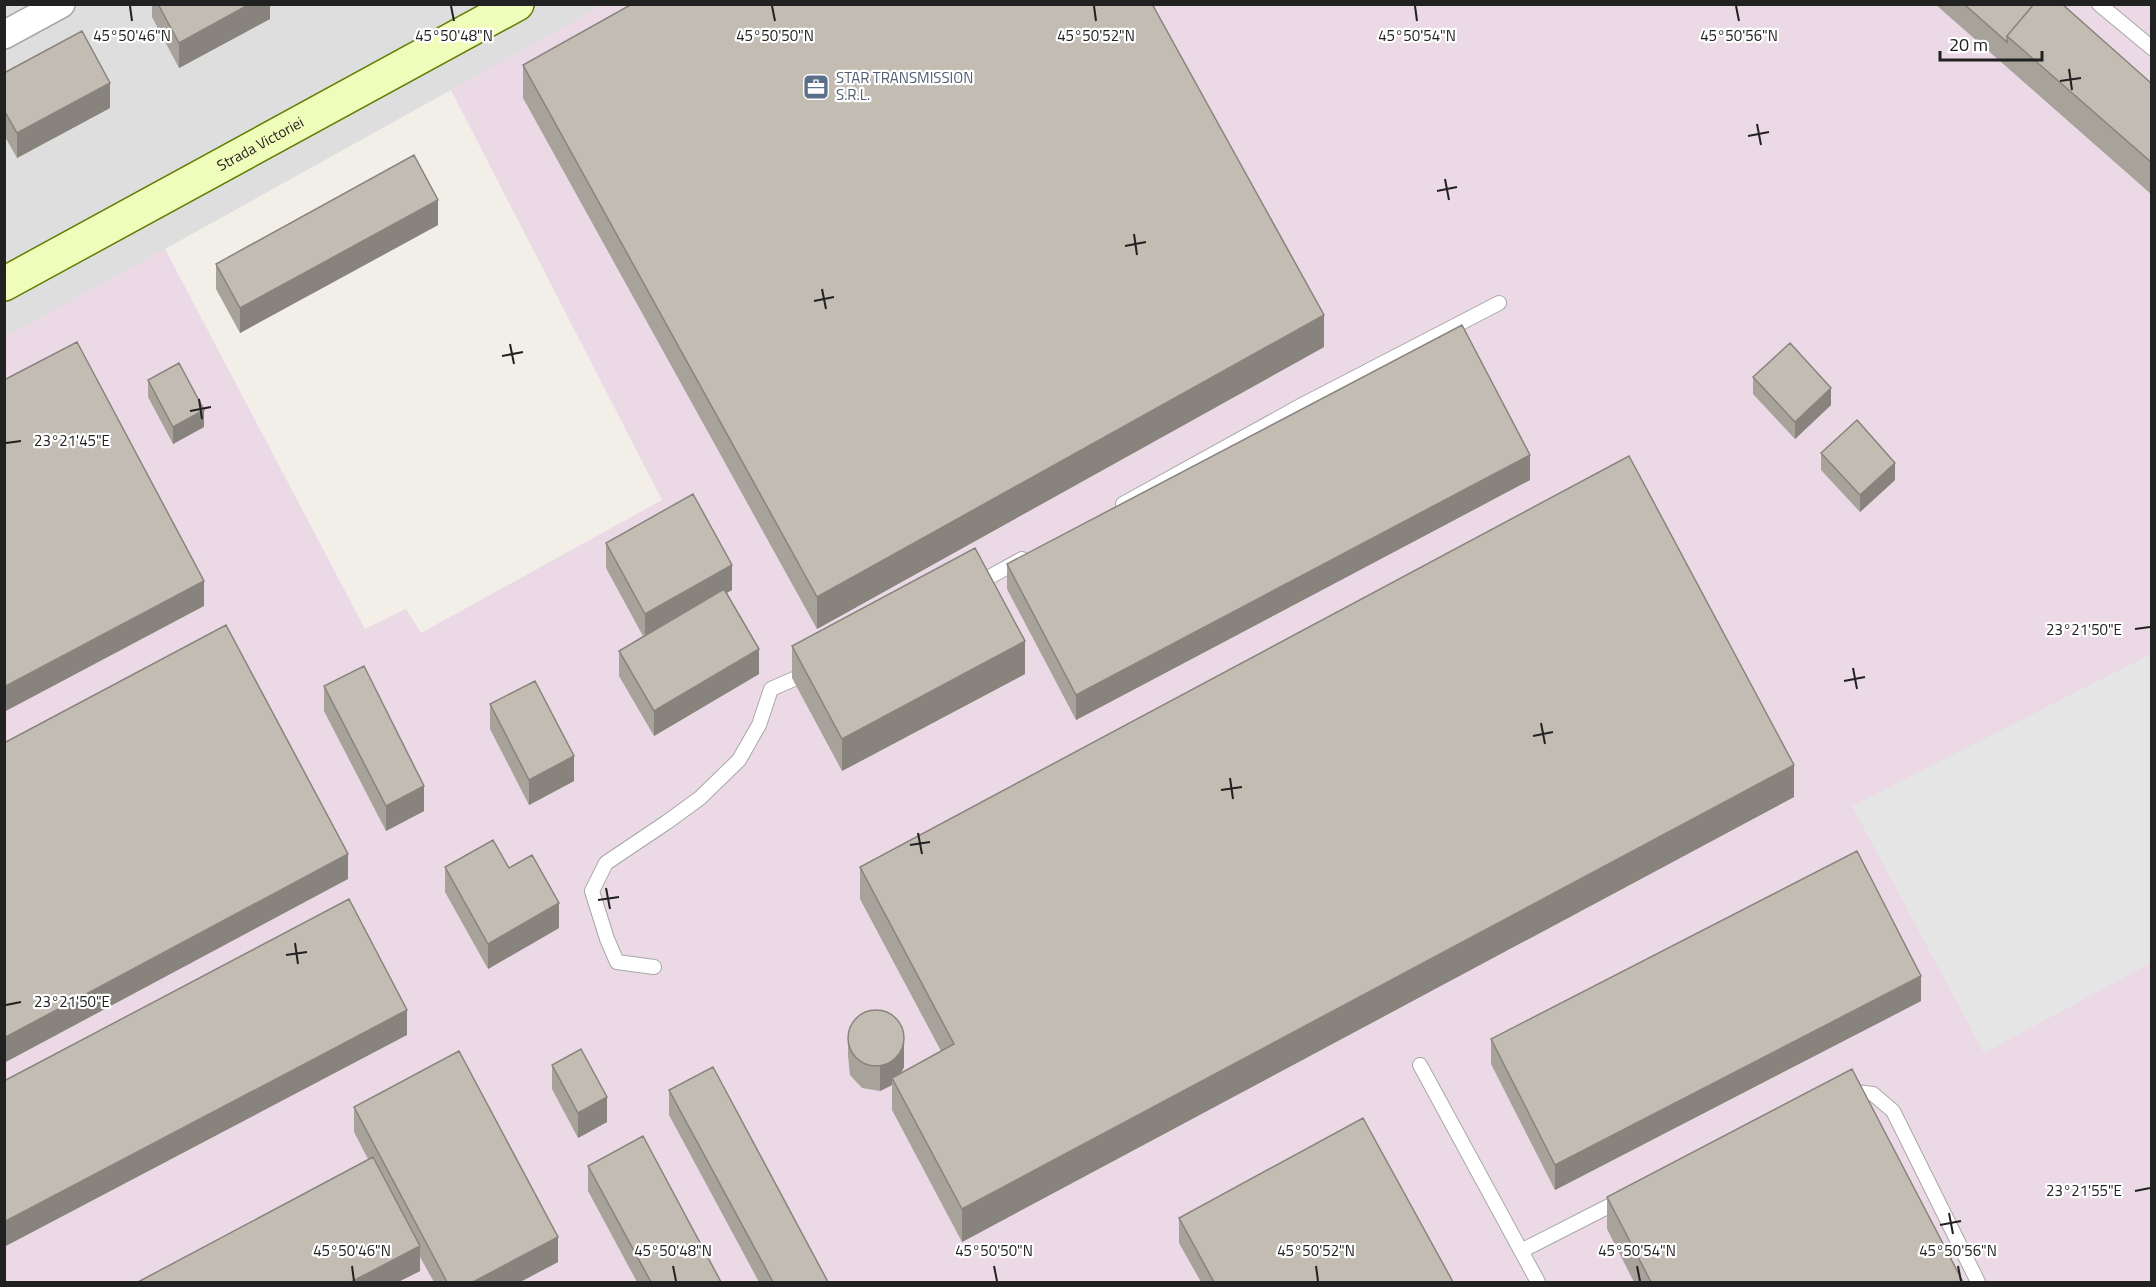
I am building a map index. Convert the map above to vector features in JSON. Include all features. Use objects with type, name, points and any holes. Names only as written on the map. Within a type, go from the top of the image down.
[{"type":"main road","name":"Strada Victoriei","points":[[4,284],[517,4]]},
{"type":"street","points":[[4,35],[61,4]]},
{"type":"lane","points":[[2099,4],[2151,48]]},
{"type":"lane","points":[[1107,512],[1304,404],[1499,303]]},
{"type":"lane","points":[[963,591],[1035,552]]},
{"type":"lane","points":[[654,967],[617,962],[592,891],[606,863],[700,798],[739,760],[759,724],[771,689],[819,668]]},
{"type":"lane","points":[[1420,1065],[1538,1282]]},
{"type":"lane","points":[[1836,1090],[1873,1094],[1893,1111],[1978,1282]]},
{"type":"lane","points":[[1521,1251],[1637,1192]]},
{"type":"shaded area","points":[[5,5],[604,5],[5,338]]},
{"type":"shaded area","points":[[603,5],[2151,5],[2151,1282],[5,1282],[5,337],[165,249],[365,629],[406,609],[421,633],[662,500],[451,90]]},
{"type":"shaded area","points":[[2151,654],[2151,963],[1984,1053],[1852,806]]},
{"type":"building","points":[[158,4],[250,4],[179,43]]},
{"type":"building","points":[[632,4],[1152,4],[1324,315],[817,597],[523,65]]},
{"type":"building","points":[[1964,4],[2034,4],[2007,36],[2007,42]]},
{"type":"building","points":[[2034,4],[2062,4],[2151,83],[2151,162],[2007,36]]},
{"type":"building","points":[[82,31],[110,83],[17,133],[4,110],[4,73]]},
{"type":"building","points":[[414,155],[438,200],[240,308],[216,264]]},
{"type":"building","points":[[1462,325],[1530,455],[1076,695],[1007,564]]},
{"type":"building","points":[[77,342],[204,581],[4,687],[4,380]]},
{"type":"building","points":[[1790,343],[1831,388],[1795,422],[1753,377]]},
{"type":"building","points":[[179,363],[204,410],[173,427],[148,380]]},
{"type":"building","points":[[1857,420],[1895,463],[1860,495],[1821,453]]},
{"type":"building","points":[[1629,456],[1794,765],[962,1209],[892,1078],[954,1044],[860,867]]},
{"type":"building","points":[[693,494],[732,565],[645,614],[606,543]]},
{"type":"building","points":[[975,548],[1025,641],[842,739],[792,646]]},
{"type":"building","points":[[724,589],[759,649],[654,711],[619,651]]},
{"type":"building","points":[[226,625],[348,854],[4,1038],[4,743]]},
{"type":"building","points":[[364,666],[424,786],[386,806],[324,686]]},
{"type":"building","points":[[535,681],[574,756],[529,780],[490,704]]},
{"type":"building","points":[[493,840],[509,868],[532,855],[559,903],[488,944],[445,867]]},
{"type":"building","points":[[1857,851],[1921,976],[1555,1165],[1491,1039]]},
{"type":"building","points":[[349,899],[407,1010],[4,1222],[4,1081]]},
{"type":"building","points":[[876,1010],[887,1012],[896,1018],[902,1027],[904,1038],[902,1049],[896,1058],[887,1064],[876,1066],[865,1064],[856,1058],[850,1049],[848,1038],[850,1027],[856,1018],[865,1012]]},
{"type":"building","points":[[581,1049],[607,1097],[578,1113],[552,1065]]},
{"type":"building","points":[[459,1051],[558,1237],[473,1282],[447,1282],[354,1107]]},
{"type":"building","points":[[713,1067],[828,1282],[773,1282],[669,1090]]},
{"type":"building","points":[[1852,1069],[1963,1282],[1651,1282],[1607,1197]]},
{"type":"building","points":[[1363,1118],[1453,1282],[1214,1282],[1179,1218]]},
{"type":"building","points":[[643,1136],[721,1282],[651,1282],[588,1166]]},
{"type":"building","points":[[373,1157],[420,1246],[351,1282],[138,1282]]},
{"type":"place","name":"STAR TRANSMISSION S.R.L.","points":[[816,87]]}]
